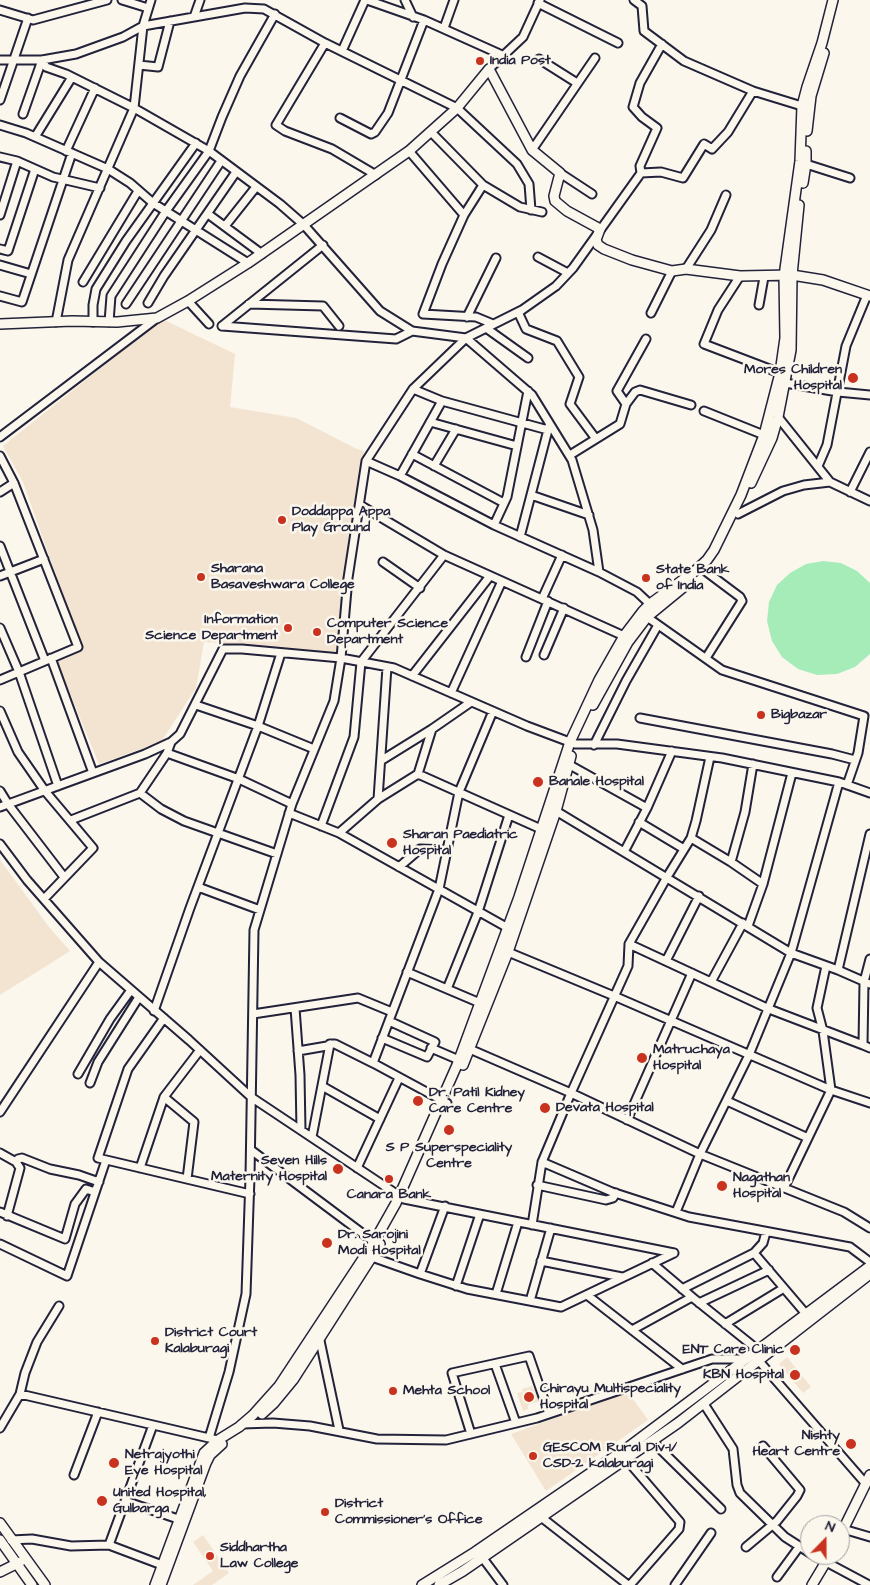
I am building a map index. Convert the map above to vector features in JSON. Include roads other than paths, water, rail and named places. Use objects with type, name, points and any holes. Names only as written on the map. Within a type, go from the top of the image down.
[{"type":"main road","points":[[155,1585],[201,1458],[217,1440],[246,1424],[285,1390],[318,1334],[369,1256],[401,1198],[445,1102],[508,952],[556,811],[572,743],[628,642],[647,617],[652,607],[704,570],[714,558],[738,514],[772,438],[791,350],[788,276],[806,164],[806,87],[824,35],[833,0]]},
{"type":"main road","points":[[445,1102],[459,1060],[467,1048],[480,1003],[572,743],[599,680],[632,623],[695,571],[714,550],[741,495],[764,435],[780,373],[785,338],[788,276],[806,107],[838,0]]},
{"type":"main road","points":[[0,324],[109,322],[157,318],[188,301],[262,254],[409,151],[457,108],[489,69],[532,150],[560,173],[554,196],[556,202],[567,211],[600,229],[596,240],[598,245],[604,249],[632,260],[672,271],[686,269],[740,276],[788,276],[823,280],[869,296]]},
{"type":"main road","points":[[369,1256],[374,1242],[401,1198]]},
{"type":"main road","points":[[425,1584],[627,1448],[870,1264]]},
{"type":"main road","points":[[439,1585],[482,1558],[704,1404],[870,1274]]},
{"type":"main road","points":[[161,1585],[206,1463],[216,1449],[217,1440]]},
{"type":"main road","points":[[850,1516],[870,1475]]},
{"type":"main road","points":[[0,1523],[45,1585]]},
{"type":"main road","points":[[0,1540],[32,1585]]},
{"type":"main road","points":[[0,1572],[26,1559]]},
{"type":"main road","points":[[814,1585],[825,1565]]},
{"type":"street","points":[[0,10],[32,20],[107,0]]},
{"type":"street","points":[[122,0],[148,8]]},
{"type":"street","points":[[56,322],[68,260],[134,108],[143,26],[151,0]]},
{"type":"street","points":[[194,17],[200,0]]},
{"type":"street","points":[[342,51],[366,0],[444,28],[502,55]]},
{"type":"street","points":[[405,0],[413,17]]},
{"type":"street","points":[[444,28],[454,0]]},
{"type":"street","points":[[634,0],[642,6],[644,31],[684,61],[753,91],[806,107]]},
{"type":"street","points":[[489,69],[523,37],[539,2],[618,43]]},
{"type":"street","points":[[0,60],[42,60],[76,54],[123,38],[143,26],[245,8],[264,8],[325,43],[457,108],[517,164],[529,184],[531,210]]},
{"type":"street","points":[[109,322],[111,296],[166,211],[209,151],[240,76],[275,14]]},
{"type":"street","points":[[0,100],[28,18]]},
{"type":"street","points":[[340,118],[373,134],[388,113],[424,20]]},
{"type":"street","points":[[138,65],[158,67],[170,21]]},
{"type":"street","points":[[325,43],[276,125],[285,131],[332,149],[376,175]]},
{"type":"street","points":[[20,1394],[217,1440],[246,1294],[250,1194],[254,930],[292,804],[334,701],[341,658],[348,578],[366,461],[413,389],[466,338],[518,312],[545,295],[568,273],[641,173],[640,166],[657,128],[642,118],[633,107],[640,83],[662,44]]},
{"type":"street","points":[[532,150],[595,58]]},
{"type":"street","points":[[540,59],[577,83]]},
{"type":"street","points":[[42,60],[46,68],[72,77],[134,108],[209,151],[304,224],[380,311],[412,330],[466,338],[528,391],[572,460],[593,530],[599,572]]},
{"type":"street","points":[[23,114],[42,60]]},
{"type":"street","points":[[35,137],[72,77]]},
{"type":"street","points":[[0,296],[22,302],[63,179],[69,152],[94,88]]},
{"type":"street","points":[[641,173],[661,172],[683,178],[704,144],[712,149],[728,132],[753,91]]},
{"type":"street","points":[[0,125],[35,137],[108,169],[154,203],[248,263]]},
{"type":"street","points":[[430,132],[483,185],[520,207],[542,212]]},
{"type":"street","points":[[93,322],[93,305],[96,289],[126,242],[196,143]]},
{"type":"street","points":[[409,151],[464,215]]},
{"type":"street","points":[[0,157],[63,179],[100,188]]},
{"type":"street","points":[[126,304],[222,161]]},
{"type":"street","points":[[0,215],[16,162]]},
{"type":"street","points":[[806,164],[850,178]]},
{"type":"street","points":[[0,249],[8,252],[34,169]]},
{"type":"street","points":[[148,303],[164,276],[236,172]]},
{"type":"street","points":[[560,173],[592,194]]},
{"type":"street","points":[[483,185],[464,215],[422,314],[476,317],[493,324]]},
{"type":"street","points":[[225,226],[256,187]]},
{"type":"street","points":[[83,282],[138,190]]},
{"type":"street","points":[[686,269],[711,230],[726,195]]},
{"type":"street","points":[[208,214],[262,254]]},
{"type":"street","points":[[323,245],[222,326],[396,339],[412,330]]},
{"type":"street","points":[[538,257],[568,273]]},
{"type":"street","points":[[467,317],[496,258]]},
{"type":"street","points":[[0,265],[31,274]]},
{"type":"street","points":[[651,313],[672,271]]},
{"type":"street","points":[[740,276],[718,310],[704,344],[780,373]]},
{"type":"street","points":[[759,305],[764,276]]},
{"type":"street","points":[[818,466],[827,445],[846,346],[869,296]]},
{"type":"street","points":[[188,301],[209,324]]},
{"type":"street","points":[[248,304],[323,306],[339,326]]},
{"type":"street","points":[[518,312],[526,330],[557,341],[579,377],[570,404],[596,439]]},
{"type":"street","points":[[0,438],[89,368],[157,318]]},
{"type":"street","points":[[486,328],[528,358]]},
{"type":"street","points":[[626,404],[617,391],[646,339]]},
{"type":"street","points":[[785,383],[838,392],[870,395]]},
{"type":"street","points":[[413,389],[442,401],[521,424],[549,426]]},
{"type":"street","points":[[570,455],[620,424],[626,404],[635,392],[640,390],[691,405]]},
{"type":"street","points":[[494,525],[507,498],[528,391]]},
{"type":"street","points":[[400,476],[442,401]]},
{"type":"street","points":[[704,411],[764,435]]},
{"type":"street","points":[[778,416],[830,482],[870,501]]},
{"type":"street","points":[[430,422],[517,446]]},
{"type":"street","points":[[520,537],[549,426]]},
{"type":"street","points":[[434,466],[456,429]]},
{"type":"street","points":[[850,492],[870,452]]},
{"type":"street","points":[[412,454],[504,503]]},
{"type":"street","points":[[0,456],[14,484],[78,647],[0,680]]},
{"type":"street","points":[[366,461],[400,476],[494,525],[599,572],[632,589],[652,607]]},
{"type":"street","points":[[738,514],[783,491],[804,485],[830,482]]},
{"type":"street","points":[[0,492],[14,484]]},
{"type":"street","points":[[531,495],[589,515]]},
{"type":"street","points":[[360,505],[444,555],[624,636]]},
{"type":"street","points":[[0,546],[93,773]]},
{"type":"street","points":[[320,826],[354,737],[361,662],[444,555]]},
{"type":"street","points":[[526,657],[562,555]]},
{"type":"street","points":[[0,576],[44,559]]},
{"type":"street","points":[[383,562],[420,588]]},
{"type":"street","points":[[704,570],[740,597],[742,601],[706,658]]},
{"type":"street","points":[[412,676],[490,576]]},
{"type":"street","points":[[451,693],[502,581]]},
{"type":"street","points":[[544,655],[564,608]]},
{"type":"street","points":[[647,617],[722,670],[864,716],[859,748],[847,785]]},
{"type":"street","points":[[594,745],[626,681],[658,625]]},
{"type":"street","points":[[0,628],[18,672],[58,786]]},
{"type":"street","points":[[4,805],[145,754],[170,742],[180,734],[223,649],[341,658],[387,667],[572,743],[594,745],[617,744],[753,764],[838,782],[870,793]]},
{"type":"street","points":[[154,1010],[258,726],[281,653]]},
{"type":"street","points":[[378,799],[387,667]]},
{"type":"street","points":[[382,760],[471,702]]},
{"type":"street","points":[[196,705],[258,726],[314,749]]},
{"type":"street","points":[[0,711],[18,752],[45,791],[93,848],[44,899]]},
{"type":"street","points":[[373,1063],[439,889],[459,792],[493,711]]},
{"type":"street","points":[[640,718],[855,760]]},
{"type":"street","points":[[338,833],[378,799],[418,774],[432,729]]},
{"type":"street","points":[[71,820],[140,793],[167,753],[170,742]]},
{"type":"street","points":[[624,852],[647,808],[672,751]]},
{"type":"street","points":[[167,753],[239,779],[292,804]]},
{"type":"street","points":[[532,1225],[542,1162],[628,966],[629,944],[666,877],[691,838],[710,757]]},
{"type":"street","points":[[568,764],[647,808]]},
{"type":"street","points":[[731,862],[745,812],[753,764]]},
{"type":"street","points":[[711,982],[745,924],[763,884],[792,773]]},
{"type":"street","points":[[418,774],[541,829]]},
{"type":"street","points":[[676,1212],[700,1154],[749,1055],[769,1009],[790,952],[838,782]]},
{"type":"street","points":[[0,791],[4,805],[64,877]]},
{"type":"street","points":[[140,793],[184,821],[277,854]]},
{"type":"street","points":[[556,811],[790,952],[867,983]]},
{"type":"street","points":[[289,813],[338,833],[508,928]]},
{"type":"street","points":[[447,989],[478,912],[510,815]]},
{"type":"street","points":[[639,822],[684,849]]},
{"type":"street","points":[[838,970],[870,834]]},
{"type":"street","points":[[691,838],[763,884]]},
{"type":"street","points":[[0,844],[44,899],[99,962],[251,1097],[401,1198],[674,1253],[561,1307],[456,1286],[369,1256]]},
{"type":"street","points":[[399,867],[420,849],[447,850]]},
{"type":"street","points":[[198,887],[260,910]]},
{"type":"street","points":[[666,961],[699,896]]},
{"type":"street","points":[[629,944],[769,1009],[866,1047],[867,983],[870,959]]},
{"type":"street","points":[[508,952],[831,1090],[870,1103]]},
{"type":"street","points":[[0,1112],[99,962]]},
{"type":"street","points":[[784,1188],[831,1090],[823,1031],[817,1008],[826,966]]},
{"type":"street","points":[[407,972],[480,1003]]},
{"type":"street","points":[[627,1120],[692,973]]},
{"type":"street","points":[[78,1074],[110,1019],[131,990]]},
{"type":"street","points":[[90,1083],[98,1062],[139,997]]},
{"type":"street","points":[[253,1014],[358,998],[392,1012]]},
{"type":"street","points":[[295,1008],[301,1130]]},
{"type":"street","points":[[164,1018],[128,1069],[98,1158],[250,1194]]},
{"type":"street","points":[[382,1038],[427,1057],[435,1042],[389,1021]]},
{"type":"street","points":[[312,1137],[330,1044]]},
{"type":"street","points":[[298,1051],[335,1044],[445,1102]]},
{"type":"street","points":[[431,1048],[459,1060]]},
{"type":"street","points":[[467,1048],[571,1093],[700,1154],[844,1212],[870,1228]]},
{"type":"street","points":[[140,1168],[164,1097],[200,1050]]},
{"type":"street","points":[[357,1168],[399,1078]]},
{"type":"street","points":[[322,1086],[380,1119]]},
{"type":"street","points":[[164,1097],[194,1122],[188,1179]]},
{"type":"street","points":[[727,1101],[808,1138]]},
{"type":"street","points":[[250,1150],[374,1242]]},
{"type":"street","points":[[0,1153],[16,1162],[20,1168],[4,1214],[65,1239],[75,1204],[86,1189],[95,1192]]},
{"type":"street","points":[[16,1162],[22,1158],[44,1167],[99,1182]]},
{"type":"street","points":[[0,1244],[67,1276],[106,1160]]},
{"type":"street","points":[[542,1162],[616,1193],[689,1217],[850,1247],[870,1264]]},
{"type":"street","points":[[537,1185],[606,1200],[613,1198],[616,1193]]},
{"type":"street","points":[[420,1274],[445,1206]]},
{"type":"street","points":[[456,1286],[480,1214]]},
{"type":"street","points":[[496,1294],[518,1222]]},
{"type":"street","points":[[530,1301],[551,1228]]},
{"type":"street","points":[[682,1289],[754,1253],[763,1243],[766,1232]]},
{"type":"street","points":[[754,1253],[806,1314]]},
{"type":"street","points":[[542,1262],[622,1278]]},
{"type":"street","points":[[652,1263],[758,1350]]},
{"type":"street","points":[[699,1303],[769,1270]]},
{"type":"street","points":[[725,1324],[784,1288]]},
{"type":"street","points":[[587,1295],[682,1369]]},
{"type":"street","points":[[632,1330],[692,1297]]},
{"type":"street","points":[[0,1428],[20,1394],[27,1366],[40,1336],[59,1306]]},
{"type":"street","points":[[318,1334],[339,1430]]},
{"type":"street","points":[[471,1434],[452,1373],[529,1356],[549,1414]]},
{"type":"street","points":[[246,1424],[273,1423],[339,1430],[381,1439],[446,1440],[549,1414],[712,1359],[747,1359]]},
{"type":"street","points":[[759,1361],[866,1484]]},
{"type":"street","points":[[495,1364],[516,1423]]},
{"type":"street","points":[[704,1404],[733,1449],[737,1485],[740,1493],[771,1525],[799,1547],[777,1577]]},
{"type":"street","points":[[74,1475],[98,1412]]},
{"type":"street","points":[[109,1545],[153,1425]]},
{"type":"street","points":[[652,1441],[721,1509]]},
{"type":"street","points":[[746,1547],[777,1521],[800,1490],[763,1446]]},
{"type":"street","points":[[541,1517],[629,1585],[680,1526],[680,1522],[626,1458]]},
{"type":"street","points":[[125,1501],[178,1520]]},
{"type":"street","points":[[679,1584],[711,1533]]},
{"type":"street","points":[[850,1533],[870,1537]]},
{"type":"street","points":[[11,1540],[32,1540],[71,1546],[109,1545],[162,1565]]},
{"type":"street","points":[[482,1558],[504,1585]]},
{"type":"street","points":[[837,1565],[864,1584]]},
{"type":"place","name":"India Post","points":[[480,61]]},
{"type":"place","name":"Mores Children Hospital","points":[[853,378]]},
{"type":"place","name":"Doddappa Appa Play Ground","points":[[282,520]]},
{"type":"place","name":"Sharana Basaveshwara College","points":[[201,577]]},
{"type":"place","name":"State Bank of India","points":[[646,578]]},
{"type":"place","name":"Information Science Department","points":[[288,628]]},
{"type":"place","name":"Computer Science Department","points":[[317,632]]},
{"type":"place","name":"Bigbazar","points":[[761,715]]},
{"type":"place","name":"Banale Hospital","points":[[538,782]]},
{"type":"place","name":"Sharan Paediatric Hospital","points":[[392,843]]},
{"type":"place","name":"Matruchaya Hospital","points":[[642,1058]]},
{"type":"place","name":"Dr. Patil Kidney Care Centre","points":[[418,1101]]},
{"type":"place","name":"Devata Hospital","points":[[545,1108]]},
{"type":"place","name":"S P Superspeciality Centre","points":[[449,1130]]},
{"type":"place","name":"Seven Hills Maternity Hospital","points":[[338,1169]]},
{"type":"place","name":"Canara Bank","points":[[389,1179]]},
{"type":"place","name":"Nagathan Hospital","points":[[722,1186]]},
{"type":"place","name":"Dr. Sarojini Modi Hospital","points":[[327,1243]]},
{"type":"place","name":"District Court Kalaburagi","points":[[155,1341]]},
{"type":"place","name":"ENT Care Clinic","points":[[795,1350]]},
{"type":"place","name":"KBN Hospital","points":[[795,1375]]},
{"type":"place","name":"Mehta School","points":[[393,1391]]},
{"type":"place","name":"Chirayu Multispeciality Hospital","points":[[529,1397]]},
{"type":"place","name":"Nishty Heart Centre","points":[[851,1444]]},
{"type":"place","name":"GESCOM Rural Div-1/ CSD-2 kalaburagi","points":[[533,1456]]},
{"type":"place","name":"Netrajyothi Eye Hospital","points":[[114,1463]]},
{"type":"place","name":"United Hospital, Gulbarga","points":[[102,1501]]},
{"type":"place","name":"District Commissioner's Office","points":[[325,1512]]},
{"type":"place","name":"Siddhartha Law College","points":[[210,1556]]}]
